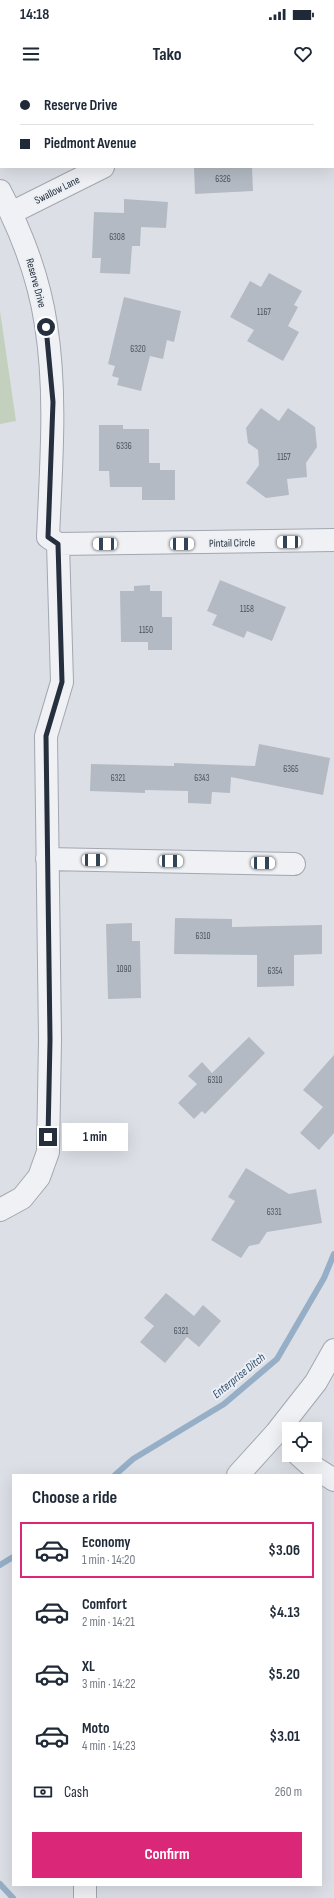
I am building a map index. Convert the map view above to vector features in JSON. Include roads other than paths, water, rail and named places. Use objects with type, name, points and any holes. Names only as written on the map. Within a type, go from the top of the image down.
[{"type":"street","name":"Swallow Lane","points":[[11,213],[100,168]]},
{"type":"street","name":"Reserve Drive","points":[[0,191],[31,260],[46,327],[53,402],[48,537],[58,544]]},
{"type":"street","name":"Pintail Circle","points":[[58,544],[334,540]]},
{"type":"street","points":[[0,1210],[22,1198],[39,1177],[48,1152],[50,1040],[46,736],[62,682],[58,544]]},
{"type":"street","points":[[47,859],[294,864]]},
{"type":"street","points":[[292,1422],[334,1350]]},
{"type":"street","points":[[239,1474],[282,1439]]},
{"type":"street","points":[[307,1462],[334,1480]]},
{"type":"street","points":[[85,1886],[85,1898]]},
{"type":"waterway","name":"Enterprise Ditch","points":[[116,1474],[133,1459],[224,1404],[277,1359],[324,1278],[334,1254]]},
{"type":"waterway","name":"Enterprise Ditch","points":[[0,1565],[12,1558]]},
{"type":"waterway","name":"Enterprise Ditch","points":[[0,1884],[13,1898]]}]
